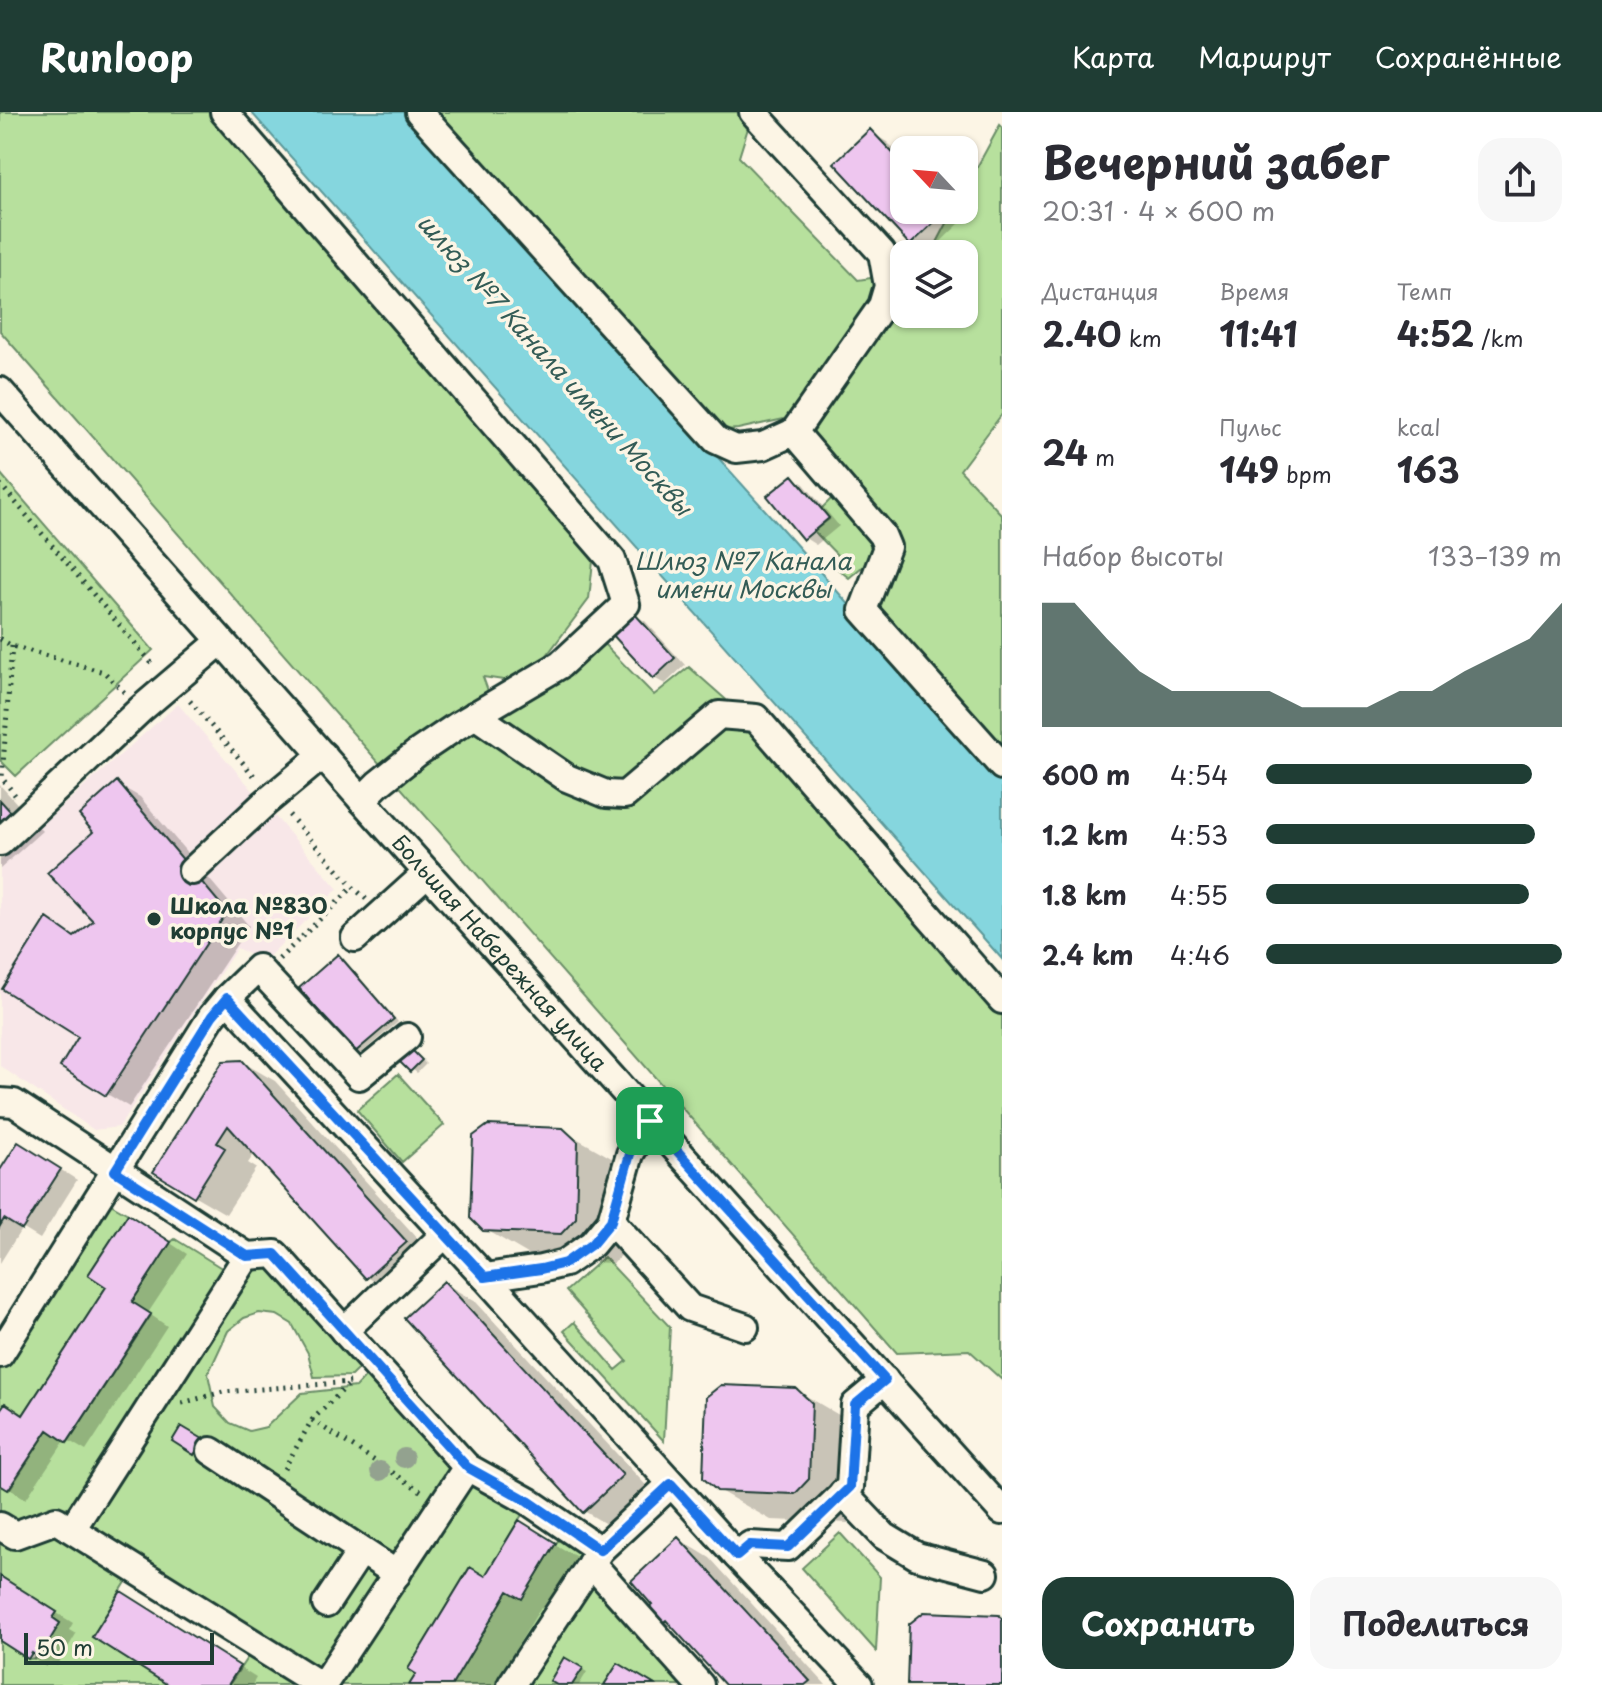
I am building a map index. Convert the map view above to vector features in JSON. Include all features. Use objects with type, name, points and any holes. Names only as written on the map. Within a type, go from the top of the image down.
[{"type":"street","points":[[224,112],[612,560],[626,604],[560,665],[417,753],[362,800]]},
{"type":"street","points":[[419,112],[716,440],[736,449],[763,446],[794,432],[882,306],[888,286],[882,253],[753,112]]},
{"type":"street","name":"Большая Набережная улица","points":[[0,391],[427,873],[1002,1511]]},
{"type":"street","points":[[794,432],[882,535],[887,547],[863,610],[1002,766]]},
{"type":"street","points":[[0,842],[141,709],[221,641]]},
{"type":"street","points":[[475,715],[567,778],[606,794],[625,795],[719,715],[756,718],[1002,1000]]},
{"type":"street","points":[[192,871],[265,803],[323,755]]},
{"type":"street","points":[[355,938],[427,873]]},
{"type":"street","points":[[0,1354],[212,1016],[258,968],[359,1076],[407,1037]]},
{"type":"street","points":[[227,998],[737,1556],[859,1685]]},
{"type":"street","points":[[0,1102],[14,1103],[247,1256],[275,1254],[467,1467],[528,1501],[596,1556],[700,1685]]},
{"type":"street","points":[[485,1277],[565,1263],[592,1244],[611,1221],[630,1154],[650,1121]]},
{"type":"street","points":[[611,1221],[690,1308],[745,1327]]},
{"type":"street","points":[[344,1331],[445,1234]]},
{"type":"street","points":[[72,1529],[247,1256]]},
{"type":"street","points":[[737,1556],[750,1545],[788,1547],[850,1487],[855,1405],[885,1380]]},
{"type":"street","points":[[211,1451],[397,1574]]},
{"type":"street","points":[[0,1526],[15,1535],[56,1520],[322,1685],[467,1467]]},
{"type":"street","points":[[511,1685],[596,1556],[671,1484]]},
{"type":"street","points":[[843,1493],[884,1536],[917,1556],[985,1574]]},
{"type":"street","points":[[326,1604],[361,1551]]},
{"type":"path","points":[[0,484],[170,684]]},
{"type":"path","points":[[0,639],[12,646],[104,672],[141,709]]},
{"type":"path","points":[[12,646],[2,778],[29,815]]},
{"type":"path","points":[[263,974],[353,887]]},
{"type":"path","points":[[146,1412],[223,1392],[351,1382],[312,1420],[271,1491]]},
{"type":"path","points":[[312,1420],[442,1504]]},
{"type":"shaded area","name":"Школа №830 корпус №1","points":[[178,704],[338,889],[263,962],[237,948],[119,1127],[94,1130],[0,1066],[0,861]]},
{"type":"green space","points":[[0,112],[211,112],[594,551],[589,599],[544,659],[510,681],[483,677],[496,713],[601,641],[654,695],[689,667],[766,735],[1002,1016],[1002,1380],[969,1350],[897,1353],[0,331]]},
{"type":"green space","points":[[430,112],[753,112],[739,157],[858,280],[890,275],[890,328],[978,328],[978,240],[938,240],[947,224],[978,224],[978,165],[1000,125],[1002,127],[1002,414],[960,470],[1002,515],[1002,757],[872,605],[876,582],[862,567],[849,578],[834,566],[841,559],[814,531],[829,519],[821,509],[837,493],[801,451],[845,382],[833,367],[793,417],[724,430]]},
{"type":"green space","points":[[0,473],[153,650],[16,776],[0,760]]},
{"type":"green space","points":[[398,1074],[444,1125],[402,1162],[357,1110]]},
{"type":"green space","points":[[102,1199],[128,1214],[88,1275],[106,1287],[23,1415],[5,1403],[0,1410],[0,1362]]},
{"type":"green space","points":[[175,1239],[228,1272],[74,1505],[12,1525],[0,1518],[0,1485],[9,1490],[48,1430],[68,1442],[151,1315],[132,1302]]},
{"type":"green space","points":[[604,1257],[670,1327],[664,1441],[564,1331],[574,1322],[616,1370],[627,1361],[566,1291]]},
{"type":"green space","points":[[272,1260],[366,1361],[351,1376],[314,1377],[308,1353],[292,1324],[277,1315],[259,1313],[244,1318],[228,1331],[208,1374],[215,1407],[230,1423],[249,1431],[266,1427],[302,1393],[356,1387],[373,1369],[460,1467],[320,1680],[77,1527],[242,1272]]},
{"type":"green space","points":[[468,1477],[526,1508],[485,1576],[469,1568],[409,1668],[416,1674],[410,1685],[330,1685]]},
{"type":"green space","points":[[56,1528],[131,1574],[92,1637],[168,1685],[0,1685],[0,1641],[28,1659],[38,1658],[60,1623],[53,1618],[57,1612],[0,1576],[0,1532]]},
{"type":"green space","points":[[565,1533],[593,1551],[506,1685],[452,1685],[508,1591],[522,1598]]},
{"type":"green space","points":[[840,1533],[880,1577],[876,1651],[802,1568]]},
{"type":"green space","points":[[590,1574],[692,1685],[655,1685],[618,1663],[604,1685],[518,1685]]},
{"type":"green space","points":[[253,1649],[308,1685],[229,1685]]},
{"type":"water","name":"Шлюз №7 Канала имени Москвы","points":[[251,112],[408,112],[792,540],[1002,778],[1002,959]]},
{"type":"building","points":[[870,129],[890,150],[890,223],[834,163]]},
{"type":"building","points":[[891,224],[932,224],[915,240],[905,240]]},
{"type":"building","points":[[793,475],[829,518],[803,540],[767,496]]},
{"type":"building","points":[[633,612],[675,658],[653,679],[611,633]]},
{"type":"building","points":[[117,781],[227,912],[106,1096],[60,1067],[78,1037],[2,989],[47,918],[74,937],[93,921],[47,873],[93,832],[79,815]]},
{"type":"building","points":[[0,800],[11,812],[0,822]]},
{"type":"building","points":[[338,954],[394,1019],[354,1053],[299,988]]},
{"type":"building","points":[[411,1049],[422,1060],[410,1072],[399,1061]]},
{"type":"building","points":[[242,1060],[407,1242],[366,1279],[228,1126],[217,1143],[225,1148],[194,1197],[153,1172],[223,1061]]},
{"type":"building","points":[[488,1125],[563,1128],[578,1142],[576,1218],[561,1234],[483,1231],[470,1218],[473,1136]]},
{"type":"building","points":[[18,1142],[61,1169],[22,1230],[4,1219],[0,1226],[0,1170]]},
{"type":"building","points":[[128,1214],[171,1242],[132,1302],[151,1314],[67,1443],[48,1430],[8,1490],[0,1485],[0,1410],[5,1403],[23,1415],[106,1287],[88,1275]]},
{"type":"building","points":[[444,1281],[623,1475],[583,1513],[404,1318]]},
{"type":"building","points":[[721,1385],[796,1388],[812,1403],[809,1479],[795,1494],[717,1491],[703,1478],[706,1397]]},
{"type":"building","points":[[181,1426],[203,1439],[194,1455],[172,1441]]},
{"type":"building","points":[[519,1520],[556,1543],[522,1599],[508,1591],[452,1685],[409,1685],[416,1674],[408,1669],[470,1567],[485,1576]]},
{"type":"building","points":[[678,1537],[810,1681],[805,1685],[725,1685],[666,1620],[661,1624],[647,1609],[652,1605],[631,1581]]},
{"type":"building","points":[[0,1576],[57,1612],[53,1618],[60,1623],[39,1658],[32,1653],[28,1659],[0,1641]]},
{"type":"building","points":[[121,1591],[240,1666],[228,1685],[168,1685],[92,1637]]},
{"type":"building","points":[[924,1612],[999,1615],[1002,1618],[1002,1685],[907,1685],[909,1624]]},
{"type":"building","points":[[564,1657],[583,1668],[572,1685],[557,1685],[550,1681]]},
{"type":"building","points":[[618,1663],[655,1685],[604,1685]]},
{"type":"place","name":"Школа №830 корпус №1","points":[[154,919]]},
{"type":"route","points":[[227,998],[485,1277],[565,1263],[592,1244],[611,1221],[630,1154],[650,1121],[885,1380],[855,1405],[850,1487],[788,1547],[750,1545],[737,1556],[671,1484],[600,1550],[528,1501],[467,1467],[275,1254],[247,1256],[115,1171],[212,1016],[227,998]]},
{"type":"water label","name":"шлюз №7 Канала имени Москвы","points":[[554,365]]}]
